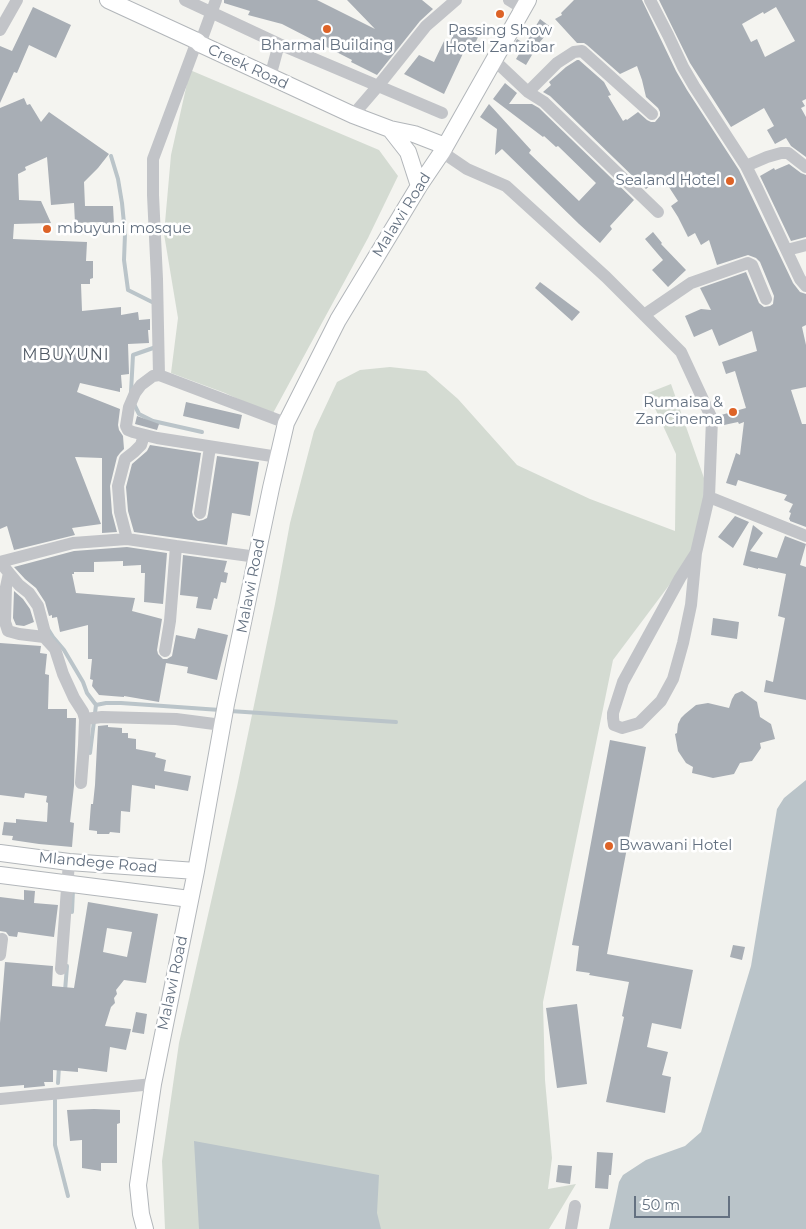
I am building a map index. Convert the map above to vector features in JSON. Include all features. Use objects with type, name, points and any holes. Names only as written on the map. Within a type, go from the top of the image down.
[{"type":"main road","name":"Creek Road","points":[[108,0],[353,115],[390,129],[414,134],[444,149]]},
{"type":"main road","name":"Malawi Road","points":[[144,1229],[138,1185],[153,1084],[196,871],[222,725],[286,423],[338,320],[419,186],[444,149],[511,30],[520,3]]},
{"type":"main road","points":[[390,129],[408,152],[419,186]]},
{"type":"main road","name":"Mlandege Road","points":[[0,853],[69,862],[196,871]]},
{"type":"main road","name":"Mlandege Road","points":[[0,875],[190,899]]},
{"type":"street","points":[[0,30],[17,0]]},
{"type":"street","points":[[185,0],[214,6],[279,44],[442,113]]},
{"type":"street","points":[[353,115],[426,26],[456,0]]},
{"type":"street","points":[[650,0],[683,67],[746,166],[800,279],[806,286]]},
{"type":"street","points":[[159,376],[153,159],[214,6]]},
{"type":"street","points":[[270,76],[279,44]]},
{"type":"street","points":[[528,92],[557,63],[574,52],[582,51],[652,114]]},
{"type":"street","points":[[494,59],[528,92],[544,102],[658,212]]},
{"type":"street","points":[[444,149],[467,169],[506,186],[606,277],[681,352],[712,419],[709,497],[696,553],[691,604],[673,679],[661,701],[639,723],[622,728],[614,725],[613,713],[623,682],[680,578],[696,553]]},
{"type":"street","points":[[746,166],[782,153],[788,153],[806,167]]},
{"type":"street","points":[[787,250],[806,245]]},
{"type":"street","points":[[644,315],[691,283],[748,263],[752,265],[766,299]]},
{"type":"street","points":[[278,457],[157,438],[128,430],[126,428],[126,420],[129,407],[135,392],[147,379],[159,376],[286,423]]},
{"type":"street","points":[[127,539],[120,512],[118,486],[124,459],[141,445],[144,435]]},
{"type":"street","points":[[200,513],[210,447]]},
{"type":"street","points":[[709,497],[806,536]]},
{"type":"street","points":[[222,725],[176,719],[92,718],[83,712],[63,674],[55,649],[44,637],[4,633],[8,579],[0,562],[73,543],[127,539],[257,557]]},
{"type":"street","points":[[165,651],[170,621],[176,546]]},
{"type":"street","points":[[8,579],[29,593],[38,606],[44,629],[44,637]]},
{"type":"street","points":[[81,783],[84,745],[92,718]]},
{"type":"street","points":[[61,969],[69,862]]},
{"type":"street","points":[[0,955],[2,939]]},
{"type":"street","points":[[0,1100],[153,1084]]},
{"type":"street","points":[[571,1229],[576,1206]]},
{"type":"shaded area","points":[[190,70],[379,150],[398,176],[368,238],[272,415],[225,393],[171,373],[178,318],[164,234],[171,155]]},
{"type":"shaded area","points":[[390,367],[426,371],[458,399],[517,465],[590,499],[675,531],[676,454],[648,393],[671,384],[704,478],[703,506],[694,552],[613,660],[543,1002],[545,1080],[552,1158],[548,1189],[576,1184],[549,1229],[165,1229],[162,1161],[179,1043],[237,787],[290,523],[314,431],[337,382],[360,370]]},
{"type":"shaded area","points":[[806,780],[806,1229],[609,1229],[619,1182],[623,1175],[646,1160],[685,1146],[701,1132],[751,966],[777,809],[784,798]]},
{"type":"shaded area","points":[[194,1141],[379,1175],[377,1213],[381,1229],[199,1229]]},
{"type":"building","points":[[224,0],[317,0],[375,29],[347,0],[422,0],[433,9],[420,21],[377,75],[282,24],[248,15],[250,11],[224,3]]},
{"type":"building","points":[[574,0],[642,0],[676,71],[739,170],[793,283],[800,292],[806,294],[806,325],[802,327],[806,345],[806,387],[791,390],[802,424],[806,424],[806,527],[790,521],[791,513],[789,512],[793,504],[784,500],[787,495],[738,480],[736,486],[726,483],[736,453],[740,455],[744,422],[724,425],[721,415],[746,408],[735,371],[726,374],[722,362],[757,351],[752,331],[719,346],[712,329],[694,337],[685,316],[701,309],[711,310],[700,288],[746,272],[759,303],[764,307],[773,304],[774,296],[760,262],[748,255],[717,265],[709,240],[701,245],[695,233],[688,237],[671,206],[678,201],[665,181],[659,187],[654,182],[646,189],[550,96],[543,92],[551,85],[549,82],[566,67],[579,60],[604,82],[611,95],[608,96],[623,121],[638,112],[651,122],[655,122],[660,116],[658,108],[646,97],[637,66],[620,74],[587,45],[577,43],[555,19],[562,15],[561,13]]},
{"type":"building","points":[[659,0],[806,0],[806,99],[802,101],[805,106],[801,108],[806,117],[806,157],[791,146],[786,138],[775,144],[767,130],[774,126],[764,108],[731,127],[690,63]],"holes":[[[776,7],[795,41],[765,57],[757,39],[751,42],[742,24]]]},
{"type":"building","points":[[33,7],[71,25],[56,58],[29,45],[17,73],[14,72],[0,103],[0,46],[12,51]]},
{"type":"building","points":[[540,19],[552,28],[539,43],[526,65],[516,59],[519,54],[512,51],[512,48],[517,39],[525,44]]},
{"type":"building","points":[[457,27],[478,37],[472,50],[466,47],[444,94],[404,74],[419,55],[434,62],[445,39],[450,42]]},
{"type":"building","points":[[505,83],[517,93],[509,104],[532,104],[539,108],[634,200],[610,226],[612,229],[600,243],[502,149],[495,155],[497,129],[480,117],[489,104],[531,150],[529,153],[579,201],[596,183],[558,146],[556,147],[493,99]]},
{"type":"building","points":[[24,98],[27,105],[30,104],[41,122],[49,112],[109,154],[84,182],[85,206],[113,206],[114,224],[103,224],[103,222],[75,223],[74,203],[51,205],[47,157],[25,167],[26,170],[18,174],[19,200],[41,201],[51,223],[14,224],[13,239],[87,242],[86,261],[93,261],[93,278],[90,279],[90,284],[81,284],[82,311],[121,307],[121,315],[138,312],[139,320],[150,319],[150,330],[148,330],[149,343],[128,344],[129,374],[121,375],[122,388],[120,388],[120,392],[80,383],[77,392],[120,409],[118,425],[123,436],[124,449],[117,457],[110,486],[112,513],[117,532],[102,533],[102,458],[75,457],[101,524],[72,528],[75,535],[14,550],[7,526],[0,529],[0,108]]},
{"type":"building","points":[[789,164],[806,175],[806,237],[791,241],[760,176],[774,168],[775,170]]},
{"type":"building","points":[[653,232],[661,244],[686,270],[668,287],[652,270],[663,260],[645,239]]},
{"type":"building","points":[[540,282],[580,312],[572,321],[535,288]]},
{"type":"building","points":[[186,402],[242,415],[239,429],[183,416]]},
{"type":"building","points":[[137,416],[159,424],[157,430],[135,424]]},
{"type":"building","points":[[150,445],[201,453],[192,512],[198,521],[207,518],[217,456],[259,462],[250,516],[232,513],[227,545],[134,532],[128,511],[126,487],[132,464],[147,451]]},
{"type":"building","points":[[735,516],[749,522],[733,548],[718,537]]},
{"type":"building","points":[[753,525],[763,533],[750,551],[777,558],[785,536],[806,544],[800,565],[806,567],[806,700],[764,692],[766,680],[773,682],[785,618],[778,616],[786,574],[743,565]]},
{"type":"building","points":[[127,547],[167,553],[163,604],[144,602],[145,573],[141,573],[141,565],[123,566],[123,561],[94,562],[94,572],[74,572],[72,574],[76,593],[135,598],[132,611],[162,619],[157,650],[163,659],[172,656],[176,635],[195,639],[198,628],[228,635],[217,680],[187,673],[188,667],[166,663],[159,702],[124,696],[99,695],[92,686],[93,680],[90,679],[92,659],[88,659],[88,625],[60,632],[57,617],[52,618],[52,615],[49,616],[45,602],[36,588],[14,567],[74,551]]},
{"type":"building","points":[[183,555],[227,561],[224,572],[228,573],[226,583],[221,582],[217,599],[214,598],[211,610],[196,608],[198,597],[180,595]]},
{"type":"building","points":[[14,591],[30,609],[34,622],[24,626],[16,625],[13,618]]},
{"type":"building","points":[[713,618],[739,622],[737,639],[711,635]]},
{"type":"building","points":[[0,643],[41,646],[40,653],[47,654],[45,674],[49,675],[48,709],[67,709],[67,718],[76,718],[74,786],[70,822],[74,823],[72,847],[12,840],[13,836],[2,835],[4,822],[16,823],[16,819],[47,822],[48,803],[46,802],[47,796],[25,793],[24,798],[0,795]]},
{"type":"building","points":[[742,691],[757,702],[760,717],[771,724],[775,739],[760,743],[761,748],[752,761],[740,763],[734,774],[713,778],[692,773],[693,767],[686,763],[678,751],[675,734],[677,733],[681,718],[696,705],[708,703],[729,708],[735,694]]},
{"type":"building","points":[[108,725],[108,727],[122,728],[122,733],[128,733],[128,738],[136,739],[136,749],[156,753],[155,757],[166,760],[164,771],[191,776],[188,791],[155,785],[155,789],[132,785],[130,812],[121,811],[120,833],[97,834],[97,831],[89,830],[95,785],[98,726]]},
{"type":"building","points":[[610,740],[646,747],[607,954],[693,970],[681,1029],[652,1023],[647,1047],[668,1052],[662,1075],[671,1077],[665,1113],[606,1102],[624,1017],[622,1016],[629,982],[576,971],[579,946],[572,945]]},
{"type":"building","points":[[24,890],[35,891],[34,903],[58,905],[54,937],[18,932],[17,937],[9,936],[6,932],[0,931],[0,897],[24,900]]},
{"type":"building","points":[[88,902],[158,914],[146,983],[124,980],[116,990],[115,1003],[111,1007],[105,1026],[131,1029],[126,1050],[110,1047],[107,1072],[78,1068],[78,1072],[53,1070],[53,1082],[44,1082],[45,1086],[24,1088],[24,1085],[0,1087],[0,1023],[5,962],[53,966],[52,986],[74,988]],"holes":[[[107,928],[132,932],[127,957],[103,952]]]},
{"type":"building","points":[[733,945],[745,947],[742,960],[730,957]]},
{"type":"building","points":[[577,1004],[587,1084],[557,1088],[546,1008]]},
{"type":"building","points":[[136,1012],[147,1014],[144,1034],[132,1032]]},
{"type":"building","points":[[67,1110],[120,1110],[120,1123],[117,1124],[117,1163],[101,1163],[101,1171],[82,1168],[82,1140],[70,1141]]},
{"type":"building","points":[[597,1152],[613,1153],[608,1189],[595,1188]]},
{"type":"building","points":[[558,1165],[572,1166],[570,1184],[556,1182]]},
{"type":"waterway","points":[[111,156],[118,179],[122,203],[125,234],[124,260],[128,290],[154,303]]},
{"type":"waterway","points":[[131,392],[133,355],[156,347]]},
{"type":"waterway","points":[[134,404],[139,414],[153,421],[202,432]]},
{"type":"waterway","points":[[48,629],[64,650],[83,682],[87,693],[96,705],[90,753]]},
{"type":"waterway","points":[[96,705],[121,703],[220,710]]},
{"type":"waterway","points":[[230,711],[396,722]]},
{"type":"waterway","points":[[72,912],[73,890]]},
{"type":"waterway","points":[[65,991],[67,966]]},
{"type":"waterway","points":[[58,1083],[59,1066]]},
{"type":"waterway","points":[[55,1100],[55,1145],[68,1196]]},
{"type":"place","name":"Passing Show Hotel Zanzibar","points":[[500,14]]},
{"type":"place","name":"Bharmal Building","points":[[327,29]]},
{"type":"place","name":"Sealand Hotel","points":[[730,181]]},
{"type":"place","name":"mbuyuni mosque","points":[[47,229]]},
{"type":"place","name":"Rumaisa & ZanCinema","points":[[733,412]]},
{"type":"place","name":"Bwawani Hotel","points":[[609,846]]},
{"type":"district","name":"MBUYUNI","points":[[66,355]]}]
